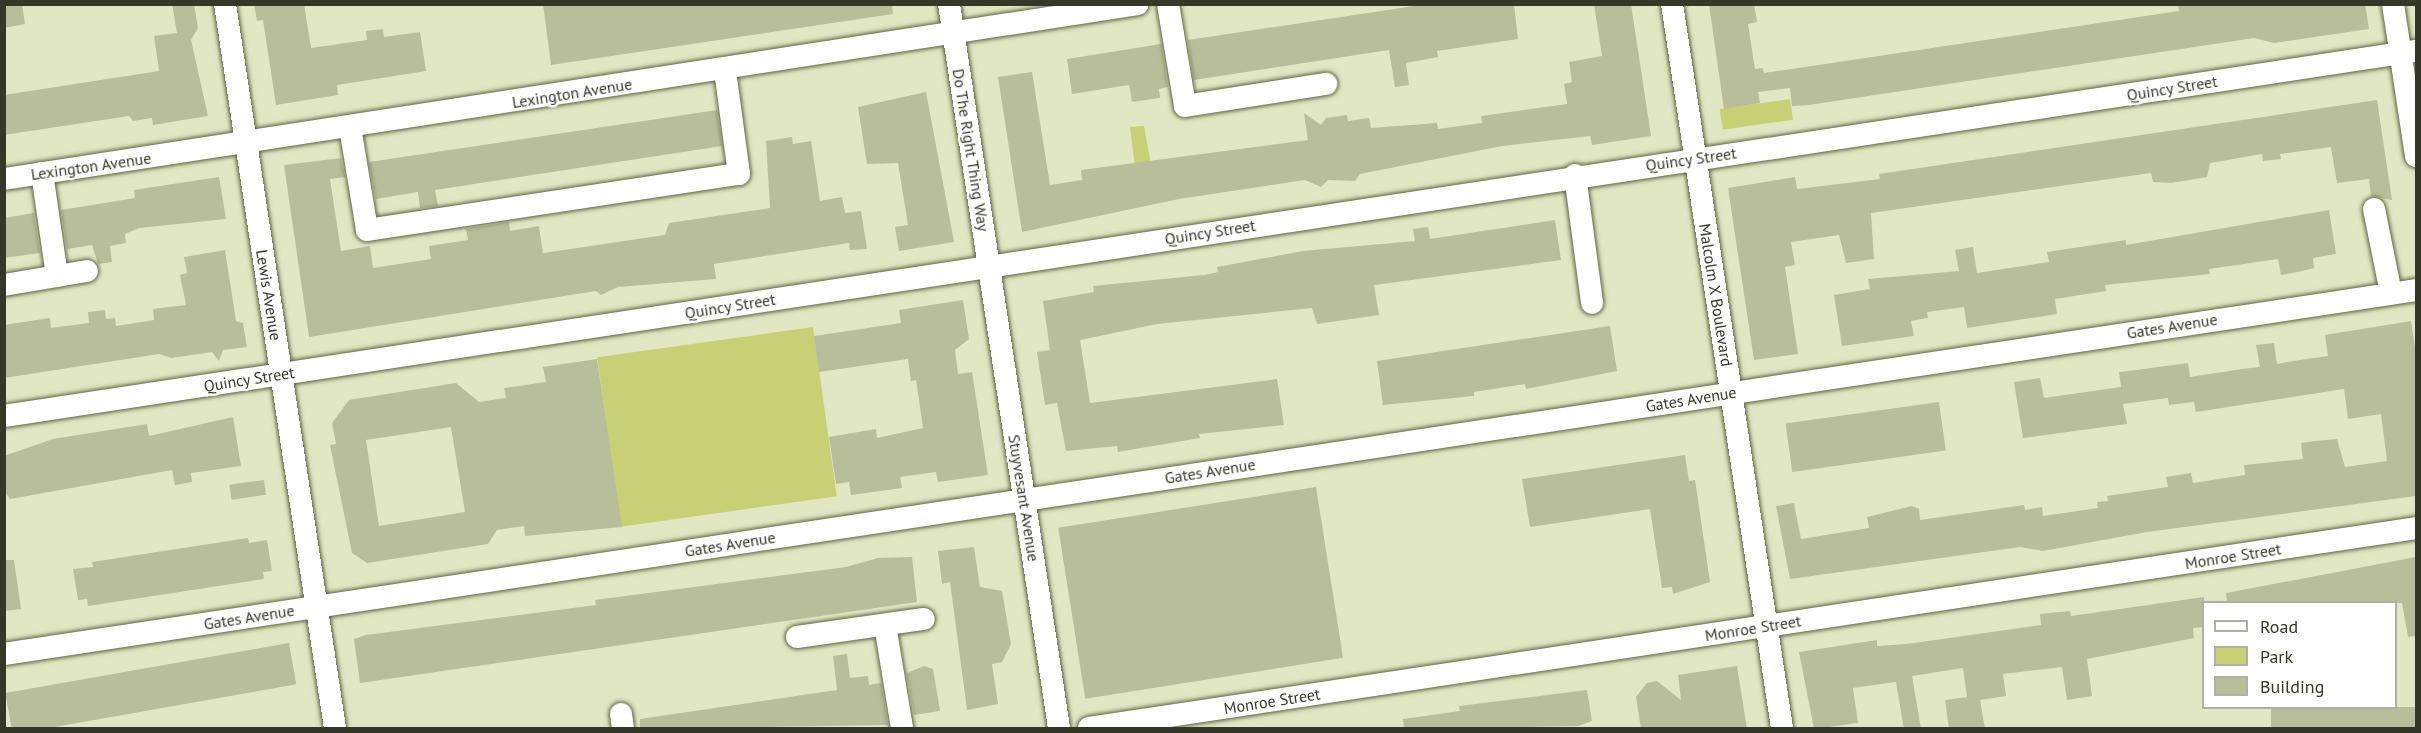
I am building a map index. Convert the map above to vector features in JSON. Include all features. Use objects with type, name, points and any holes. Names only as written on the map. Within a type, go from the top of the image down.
[{"type":"street","name":"Lewis Avenue","points":[[225,4],[335,729]]},
{"type":"street","points":[[949,4],[953,33]]},
{"type":"street","name":"Lexington Avenue","points":[[4,179],[725,70],[1138,4]]},
{"type":"street","points":[[1168,4],[1185,106],[1326,84]]},
{"type":"street","name":"Malcolm X Boulevard","points":[[1672,4],[1782,729]]},
{"type":"street","points":[[2393,4],[2409,52],[2416,156]]},
{"type":"street","name":"Do The Right Thing Way","points":[[953,33],[989,267]]},
{"type":"street","name":"Quincy Street","points":[[4,416],[989,267],[1575,175],[2409,52]]},
{"type":"street","points":[[350,127],[367,230],[739,174],[725,70]]},
{"type":"street","points":[[42,173],[57,276]]},
{"type":"street","points":[[1575,175],[1592,303]]},
{"type":"street","points":[[2374,209],[2391,293]]},
{"type":"street","name":"Stuyvesant Avenue","points":[[989,267],[1059,729]]},
{"type":"street","points":[[4,285],[87,272]]},
{"type":"street","name":"Gates Avenue","points":[[4,654],[2416,290]]},
{"type":"street","name":"Monroe Street","points":[[1089,729],[2416,528]]},
{"type":"street","points":[[797,637],[924,619]]},
{"type":"street","points":[[885,625],[902,729]]},
{"type":"green space","points":[[1790,99],[1793,120],[1723,130],[1720,109]]},
{"type":"green space","points":[[1144,126],[1158,203],[1140,206],[1130,127]]},
{"type":"green space","points":[[813,327],[837,496],[621,527],[597,357]]},
{"type":"building","points":[[4,4],[22,4],[25,24],[4,28]]},
{"type":"building","points":[[172,4],[194,4],[198,28],[191,40],[208,116],[153,125],[152,118],[133,121],[129,116],[4,135],[4,95],[159,71],[154,36],[177,33]]},
{"type":"building","points":[[254,4],[304,4],[311,48],[367,40],[366,31],[383,29],[384,37],[420,32],[426,71],[337,85],[338,95],[276,105],[263,20],[257,21]]},
{"type":"building","points":[[543,4],[892,4],[893,14],[551,65]]},
{"type":"building","points":[[1427,4],[1514,4],[1518,39],[1437,51],[1438,57],[1406,63],[1409,85],[1395,87],[1389,50],[1194,80],[1188,40]]},
{"type":"building","points":[[1594,4],[1631,4],[1651,136],[1592,145],[1590,136],[1502,146],[1360,174],[1355,181],[1328,180],[1321,187],[1305,180],[1179,199],[1022,232],[998,77],[1032,72],[1050,185],[1082,180],[1081,170],[1308,140],[1304,113],[1321,125],[1326,118],[1347,115],[1348,121],[1369,118],[1371,128],[1437,123],[1438,129],[1482,123],[1481,116],[1567,104],[1564,84],[1572,82],[1569,62],[1602,56]]},
{"type":"building","points":[[1709,4],[1754,4],[1757,22],[1748,24],[1755,69],[1763,68],[1764,73],[2179,11],[2178,4],[2365,4],[2369,29],[2274,43],[2254,38],[1809,105],[1792,106],[1790,88],[1758,92],[1760,103],[1724,109]]},
{"type":"building","points":[[1161,44],[1168,87],[1159,89],[1160,98],[1132,102],[1129,85],[1072,94],[1067,59]]},
{"type":"building","points":[[926,92],[954,242],[899,251],[895,227],[908,225],[898,163],[867,164],[858,107]]},
{"type":"building","points":[[2377,100],[2392,200],[2371,196],[2369,179],[2337,183],[2331,147],[2280,154],[2281,159],[2263,161],[2262,154],[2210,163],[2207,177],[2171,183],[2153,182],[2151,173],[1871,213],[1874,259],[1846,263],[1839,235],[1791,242],[1795,265],[1785,267],[1798,354],[1754,360],[1728,188],[1795,177],[1797,189],[1880,179],[1879,174]]},
{"type":"building","points":[[717,110],[722,146],[435,190],[438,206],[420,208],[418,192],[376,199],[369,162]]},
{"type":"building","points":[[792,137],[793,144],[811,141],[820,201],[842,197],[845,213],[861,211],[867,249],[850,250],[849,243],[714,264],[716,279],[618,287],[601,295],[596,291],[309,337],[284,165],[341,158],[345,177],[330,179],[341,251],[370,246],[373,268],[431,259],[429,246],[468,240],[466,229],[509,222],[510,231],[539,226],[543,253],[665,235],[669,223],[770,208],[766,141]]},
{"type":"building","points":[[219,177],[226,219],[139,228],[125,234],[126,243],[110,246],[112,262],[98,264],[92,245],[67,249],[61,210],[135,198],[134,190]]},
{"type":"building","points":[[2329,210],[2336,254],[2313,258],[2314,268],[2281,275],[2278,259],[2209,269],[2210,274],[2105,285],[2106,291],[2055,299],[2057,314],[1967,328],[1964,307],[1927,312],[1928,318],[1911,321],[1914,336],[1842,346],[1834,295],[1870,289],[1868,279],[1959,271],[1955,250],[1973,247],[1977,273],[2049,262],[2047,252],[2126,240],[2126,245]]},
{"type":"building","points":[[34,213],[40,253],[4,258],[4,218]]},
{"type":"building","points":[[1555,220],[1561,260],[1374,285],[1379,315],[1317,324],[1312,308],[1157,324],[1080,340],[1090,403],[1277,379],[1284,425],[1199,434],[1200,438],[1118,452],[1117,446],[1066,451],[1057,403],[1045,405],[1037,352],[1050,350],[1043,301],[1094,292],[1093,286],[1204,275],[1218,272],[1217,267],[1303,251],[1415,241],[1413,229],[1428,227],[1430,239]]},
{"type":"building","points":[[225,250],[236,321],[243,323],[247,347],[223,350],[219,361],[212,352],[171,358],[159,354],[4,378],[4,325],[50,318],[51,328],[89,323],[88,312],[105,310],[106,319],[115,318],[116,326],[154,320],[153,309],[186,305],[180,275],[187,273],[184,257]]},
{"type":"building","points":[[963,300],[969,339],[955,350],[958,374],[972,372],[988,475],[938,482],[936,472],[900,477],[902,488],[851,495],[849,482],[836,484],[829,437],[876,429],[877,438],[923,428],[916,380],[911,381],[908,359],[819,372],[814,336],[901,323],[899,310]]},
{"type":"building","points":[[2411,321],[2416,354],[2416,496],[2147,532],[2043,551],[2020,547],[1790,579],[1776,506],[1794,503],[1801,539],[1869,528],[1867,517],[1912,506],[1919,509],[1920,520],[2024,505],[2025,510],[2042,507],[2043,516],[2098,508],[2097,502],[2108,501],[2107,496],[2168,487],[2166,477],[2191,473],[2193,483],[2245,475],[2244,465],[2303,459],[2301,443],[2315,441],[2337,439],[2345,467],[2387,461],[2381,414],[2348,419],[2344,389],[2196,412],[2194,402],[2169,405],[2168,398],[2123,404],[2127,424],[2023,438],[2014,382],[2040,378],[2044,398],[2121,387],[2119,372],[2188,363],[2190,377],[2260,367],[2256,345],[2274,343],[2277,364],[2328,356],[2325,335]]},
{"type":"building","points":[[1610,326],[1617,371],[1526,389],[1525,384],[1474,392],[1474,396],[1383,405],[1377,361]]},
{"type":"building","points":[[597,359],[622,527],[525,536],[524,526],[497,530],[488,544],[367,563],[352,553],[330,445],[336,444],[332,423],[349,400],[456,383],[479,402],[506,398],[504,388],[546,382],[543,367]],"holes":[[[451,427],[465,512],[379,526],[366,440]]]},
{"type":"building","points":[[1939,402],[1946,451],[1792,472],[1786,424]]},
{"type":"building","points":[[233,417],[241,466],[191,473],[192,482],[175,485],[172,470],[10,499],[4,491],[4,456],[53,439],[147,424],[149,436]]},
{"type":"building","points":[[1685,455],[1689,481],[1695,480],[1710,582],[1673,594],[1672,587],[1662,588],[1650,509],[1530,527],[1522,479]]},
{"type":"building","points":[[264,480],[266,495],[231,500],[229,485]]},
{"type":"building","points":[[1316,487],[1343,658],[1085,699],[1058,528]]},
{"type":"building","points":[[248,538],[249,543],[267,540],[272,571],[263,572],[264,579],[88,606],[87,599],[78,600],[73,569],[93,567],[92,562]]},
{"type":"building","points":[[974,547],[980,587],[1002,591],[1011,644],[1002,662],[992,664],[998,704],[967,710],[950,582],[942,584],[938,551]]},
{"type":"building","points":[[912,557],[917,602],[360,683],[354,639],[366,635],[596,605],[595,600],[846,567],[878,558]]},
{"type":"building","points":[[2416,557],[2416,636],[2408,637],[2402,603],[2397,603],[2397,601],[2227,601],[2226,593]]},
{"type":"building","points":[[4,560],[14,560],[21,609],[4,611]]},
{"type":"building","points":[[2204,597],[2202,627],[2193,628],[2194,638],[2087,659],[2092,696],[2067,700],[2062,667],[2003,674],[2006,696],[1980,700],[1985,729],[1949,729],[1945,700],[1967,697],[1963,668],[1912,676],[1921,729],[1904,729],[1896,682],[1853,688],[1858,723],[1814,729],[1799,652],[1877,640],[1877,646],[1907,644],[2041,625],[2040,614],[2070,611],[2071,616]]},
{"type":"building","points":[[289,643],[296,684],[49,728],[12,728],[5,693]]},
{"type":"building","points":[[847,654],[850,678],[868,676],[869,685],[881,683],[888,725],[640,729],[640,719],[837,690],[833,656]]},
{"type":"building","points":[[924,666],[933,669],[940,711],[914,715],[907,673]]},
{"type":"building","points":[[1737,666],[1747,729],[1641,729],[1636,697],[1647,683],[1657,681],[1681,700],[1678,675]]},
{"type":"building","points":[[1587,690],[1592,721],[1578,726],[1404,729],[1403,719],[1460,711],[1459,706]]},
{"type":"building","points":[[2397,707],[2416,707],[2416,728],[2271,728],[2271,709],[2397,709]]}]
